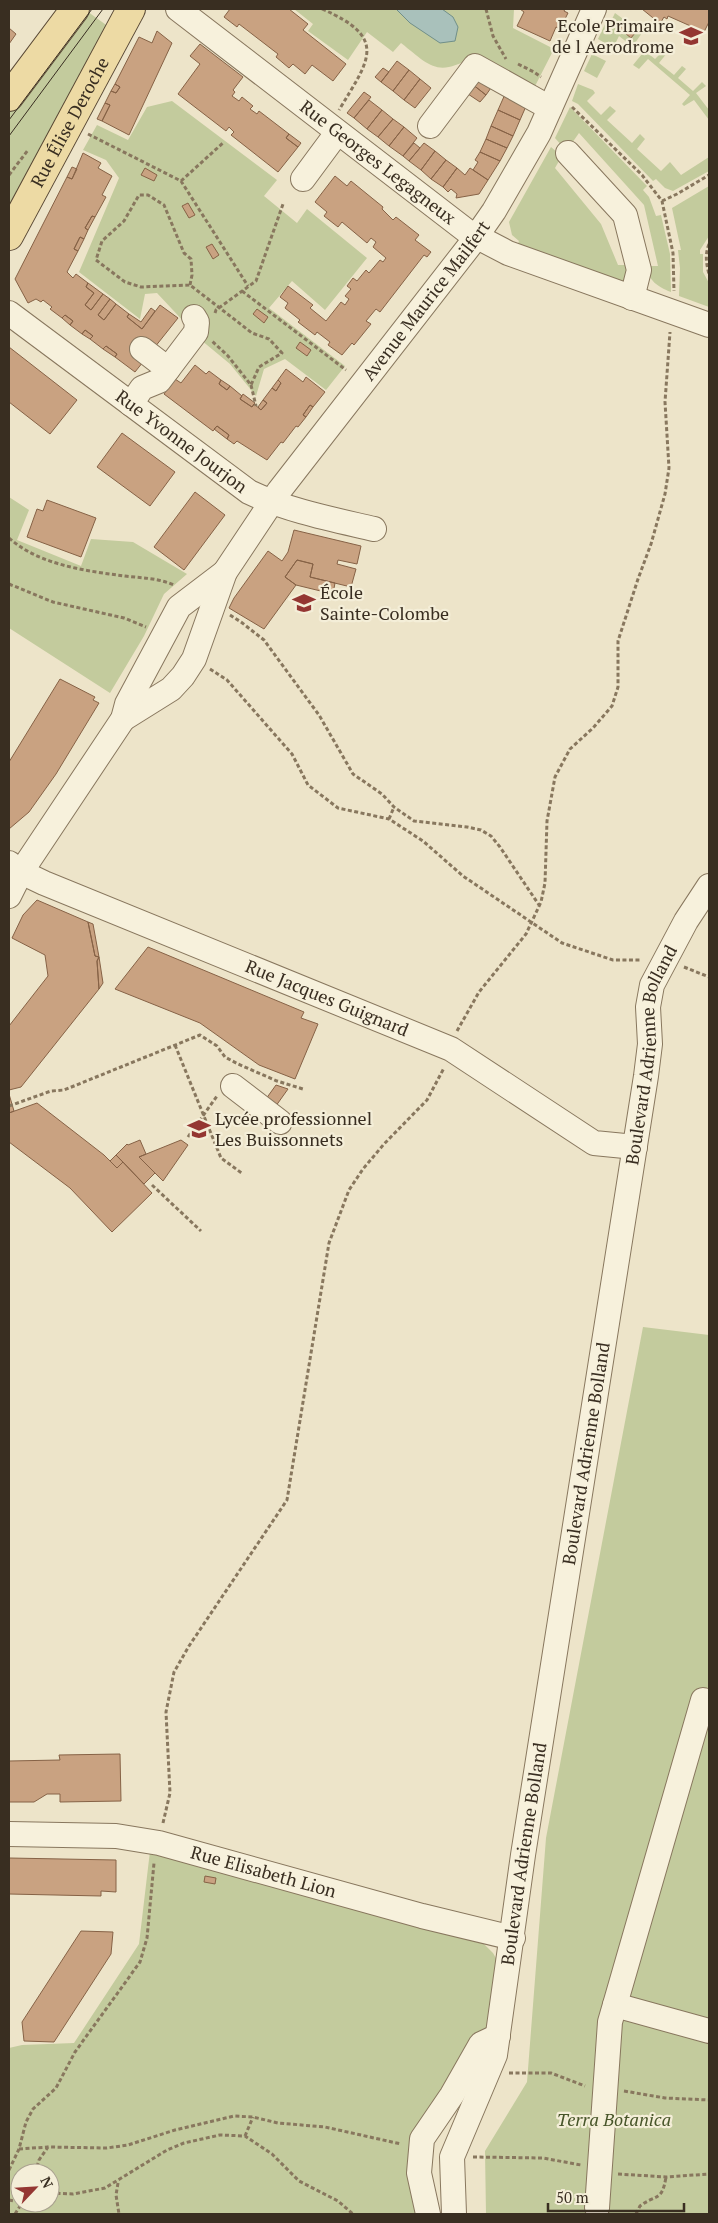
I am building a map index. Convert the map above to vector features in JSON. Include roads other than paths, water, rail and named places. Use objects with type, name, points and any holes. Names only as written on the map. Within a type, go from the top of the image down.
[{"type":"main road","points":[[9,97],[74,9]]},
{"type":"main road","name":"Rue Élise Deroche","points":[[9,236],[131,9]]},
{"type":"street","name":"Rue Georges Legagneux","points":[[178,9],[338,122],[476,237],[508,253],[671,313],[709,325]]},
{"type":"street","name":"Avenue Maurice Mailfert","points":[[9,896],[15,868],[123,719],[171,689],[183,676],[194,660],[202,600],[225,572],[271,502],[476,237],[494,211],[538,133],[594,9]]},
{"type":"street","points":[[430,126],[475,66],[550,108]]},
{"type":"street","points":[[303,178],[338,122]]},
{"type":"street","points":[[568,153],[625,215],[639,270],[632,298]]},
{"type":"street","name":"Rue Yvonne Jourjon","points":[[9,314],[249,492],[303,513],[374,528]]},
{"type":"street","points":[[131,404],[142,388],[174,372],[199,328]]},
{"type":"street","points":[[142,349],[174,372]]},
{"type":"street","name":"Avenue Maurice Mailfert","points":[[123,719],[126,704],[179,607],[202,600]]},
{"type":"street","name":"Rue Jacques Guignard","points":[[15,868],[451,1049],[594,1143],[635,1147]]},
{"type":"street","name":"Boulevard Adrienne Bolland","points":[[454,2214],[452,2157],[495,2055],[525,1845],[635,1147],[650,1044],[648,1007],[652,984],[686,921],[709,886]]},
{"type":"street","points":[[232,1077],[280,1122]]},
{"type":"street","points":[[597,2212],[610,2022],[703,1700],[709,1702]]},
{"type":"street","name":"Rue Elisabeth Lion","points":[[9,1834],[116,1836],[158,1843],[422,1916],[513,1938]]},
{"type":"street","points":[[614,2005],[709,2032]]},
{"type":"street","points":[[428,2214],[419,2173],[422,2140],[452,2095],[481,2044],[498,2036]]},
{"type":"water","points":[[396,9],[442,9],[453,17],[458,27],[455,41],[440,43],[410,23]]},
{"type":"tram line","points":[[9,120],[92,9]]},
{"type":"tram line","points":[[9,136],[103,9]]},
{"type":"place","name":"Ecole Primaire de l Aerodrome","points":[[691,36]]},
{"type":"place","name":"École Sainte-Colombe","points":[[304,603]]},
{"type":"place","name":"Lycée professionnel Les Buissonnets","points":[[199,1129]]},
{"type":"park label","name":"Terra Botanica","points":[[614,2120]]}]
